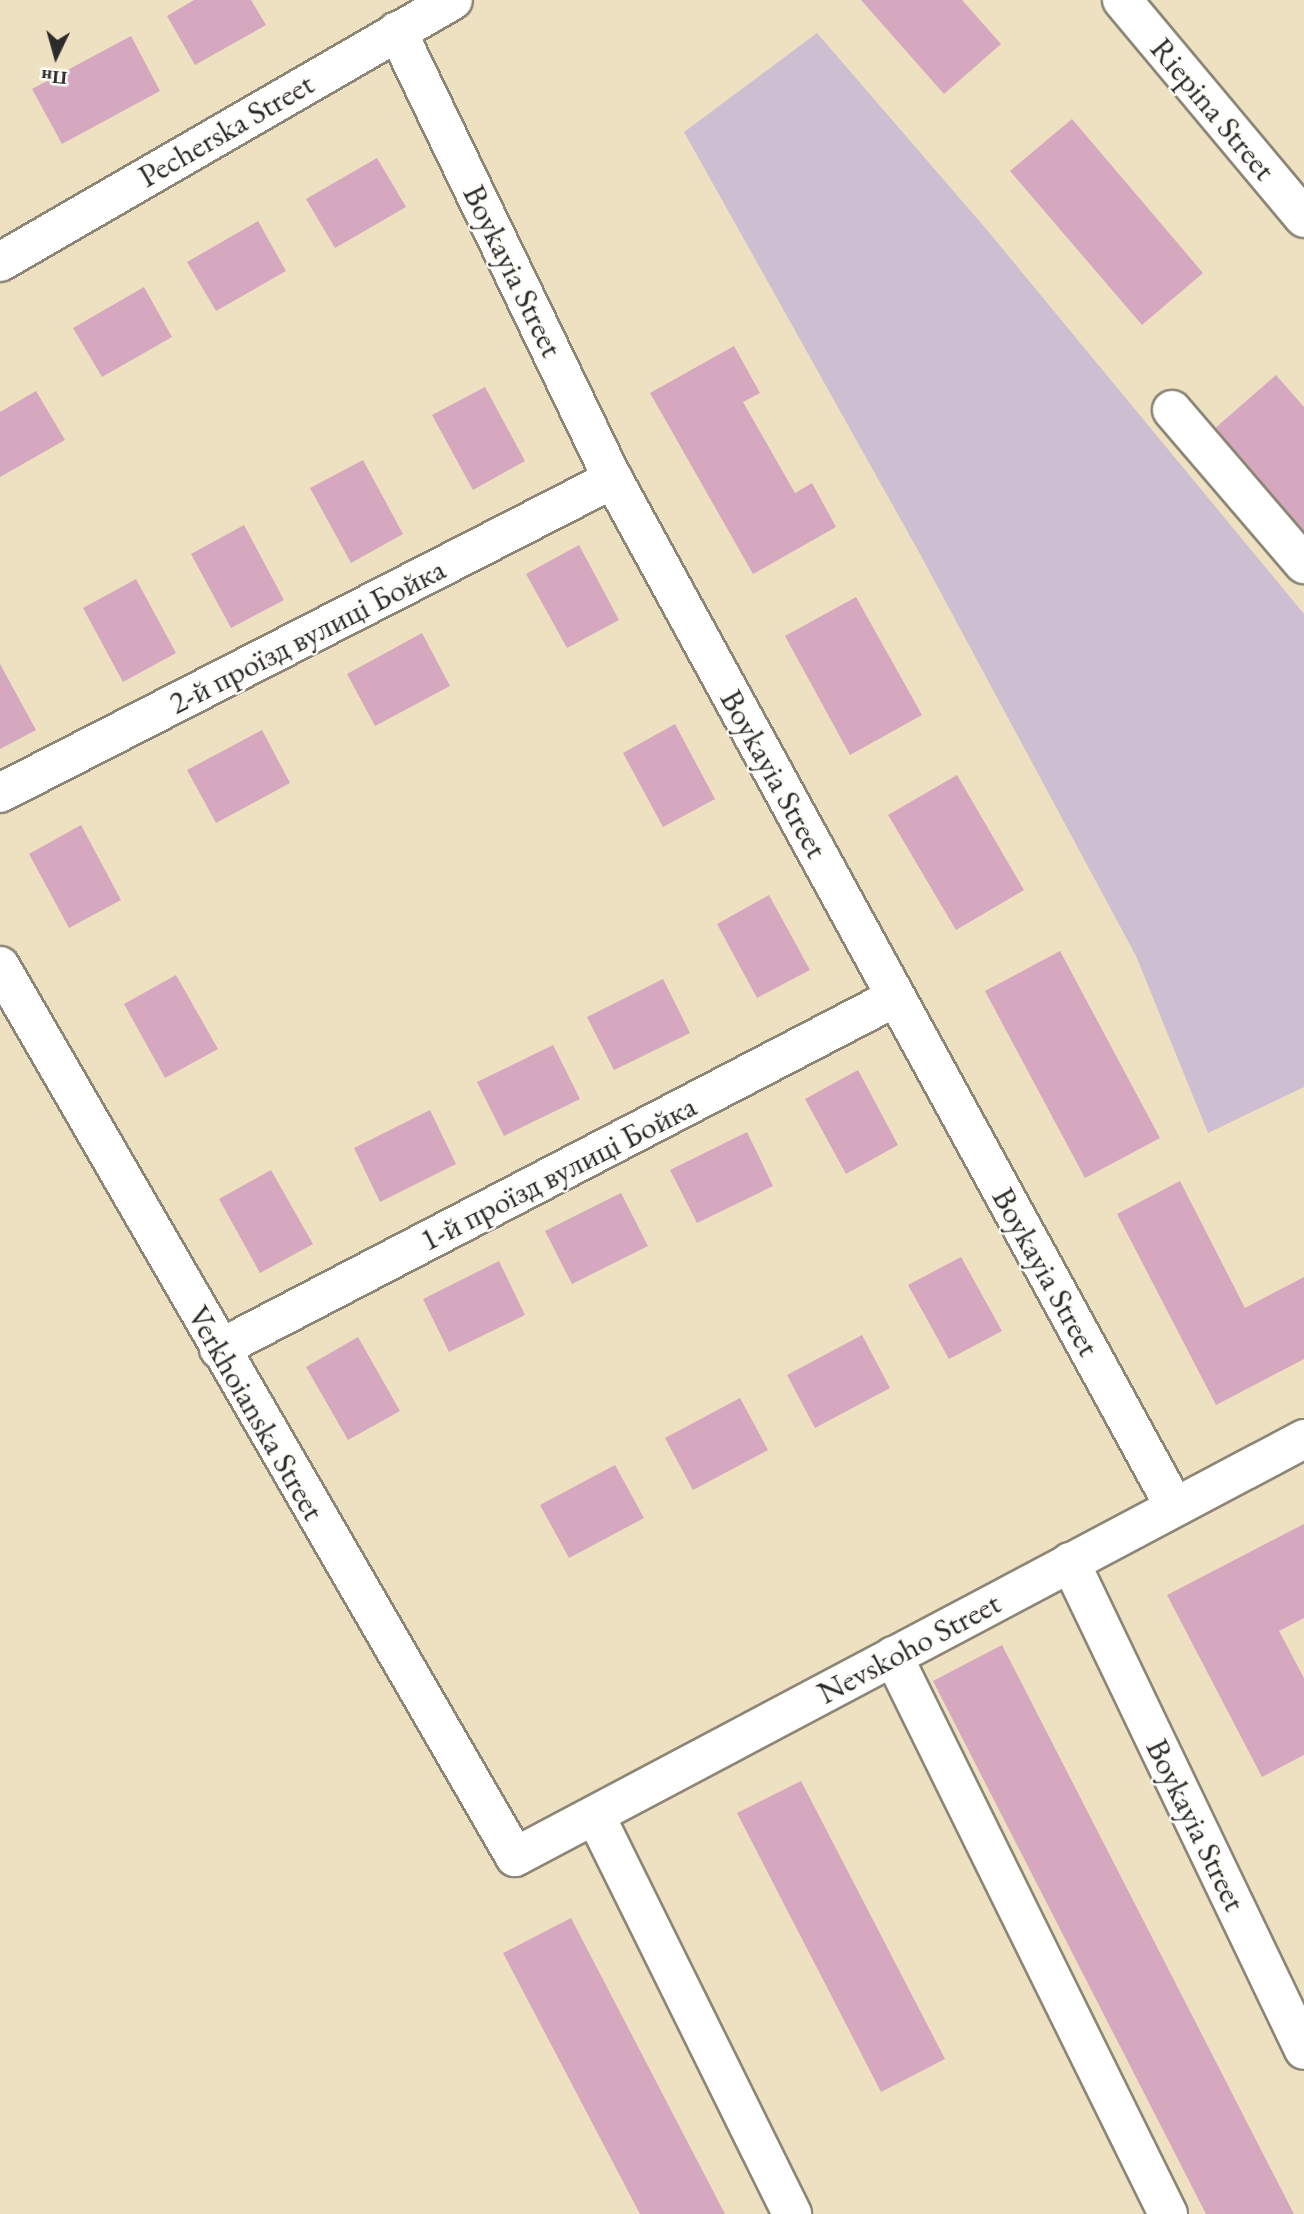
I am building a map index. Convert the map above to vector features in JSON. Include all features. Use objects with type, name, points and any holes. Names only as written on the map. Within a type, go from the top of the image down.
[{"type":"street","name":"Pecherska Street","points":[[0,262],[453,0]]},
{"type":"street","name":"Riepina Street","points":[[1122,0],[1304,218]]},
{"type":"street","name":"Boykayia Street","points":[[397,31],[613,480],[1174,1506]]},
{"type":"street","points":[[1172,410],[1304,564]]},
{"type":"street","name":"2-й проїзд вулиці Бойка","points":[[0,793],[613,480]]},
{"type":"street","name":"Verkhoianska Street","points":[[0,966],[515,1857]]},
{"type":"street","name":"1-й проїзд вулиці Бойка","points":[[219,1349],[896,997]]},
{"type":"street","name":"Nevskoho Street","points":[[515,1857],[1304,1438]]},
{"type":"street","name":"Boykayia Street","points":[[1070,1562],[1304,2050]]},
{"type":"street","points":[[893,1656],[1168,2214]]},
{"type":"street","points":[[595,1815],[792,2214]]},
{"type":"shaded area","points":[[817,33],[987,230],[1304,614],[1304,1087],[1208,1133],[1136,956],[920,554],[684,132]]},
{"type":"building","points":[[194,0],[251,0],[266,25],[195,65],[167,16]]},
{"type":"building","points":[[861,0],[962,0],[1001,44],[944,94]]},
{"type":"building","points":[[131,36],[160,91],[62,144],[32,89]]},
{"type":"building","points":[[1072,119],[1203,273],[1142,325],[1010,171]]},
{"type":"building","points":[[377,158],[406,207],[335,248],[306,199]]},
{"type":"building","points":[[258,221],[286,271],[216,311],[187,262]]},
{"type":"building","points":[[144,287],[172,337],[102,377],[73,328]]},
{"type":"building","points":[[734,346],[760,393],[743,402],[795,493],[812,483],[836,527],[753,574],[650,393]]},
{"type":"building","points":[[1276,375],[1304,407],[1304,532],[1213,430]]},
{"type":"building","points":[[485,387],[525,461],[473,490],[432,415]]},
{"type":"building","points":[[36,391],[65,440],[0,477],[0,412]]},
{"type":"building","points":[[363,460],[403,534],[351,563],[310,488]]},
{"type":"building","points":[[244,525],[284,600],[231,628],[191,554]]},
{"type":"building","points":[[579,545],[619,620],[567,648],[526,574]]},
{"type":"building","points":[[136,579],[176,653],[123,682],[83,608]]},
{"type":"building","points":[[856,597],[922,715],[850,755],[785,636]]},
{"type":"building","points":[[422,633],[450,686],[375,726],[347,674]]},
{"type":"building","points":[[0,664],[36,730],[0,749]]},
{"type":"building","points":[[675,724],[715,799],[663,827],[623,753]]},
{"type":"building","points":[[262,730],[290,783],[216,823],[187,770]]},
{"type":"building","points":[[957,775],[1024,890],[956,930],[888,815]]},
{"type":"building","points":[[81,825],[121,900],[69,928],[29,854]]},
{"type":"building","points":[[769,895],[810,970],[757,998],[717,924]]},
{"type":"building","points":[[1060,951],[1160,1138],[1085,1178],[985,991]]},
{"type":"building","points":[[176,975],[218,1049],[165,1078],[124,1004]]},
{"type":"building","points":[[663,979],[690,1033],[614,1070],[587,1017]]},
{"type":"building","points":[[553,1045],[580,1099],[504,1136],[477,1082]]},
{"type":"building","points":[[858,1070],[898,1145],[846,1174],[805,1099]]},
{"type":"building","points":[[430,1110],[456,1164],[380,1202],[354,1148]]},
{"type":"building","points":[[747,1132],[773,1186],[697,1223],[670,1170]]},
{"type":"building","points":[[271,1170],[313,1244],[260,1273],[219,1199]]},
{"type":"building","points":[[1180,1181],[1245,1308],[1304,1277],[1304,1359],[1216,1405],[1117,1214]]},
{"type":"building","points":[[621,1193],[648,1246],[572,1284],[545,1231]]},
{"type":"building","points":[[961,1257],[1002,1331],[949,1359],[908,1285]]},
{"type":"building","points":[[499,1261],[525,1315],[449,1352],[423,1299]]},
{"type":"building","points":[[862,1335],[890,1388],[815,1428],[787,1375]]},
{"type":"building","points":[[358,1337],[400,1411],[348,1440],[306,1367]]},
{"type":"building","points":[[740,1398],[768,1450],[693,1490],[665,1438]]},
{"type":"building","points":[[615,1465],[644,1518],[569,1558],[540,1505]]},
{"type":"building","points":[[1304,1524],[1304,1618],[1279,1631],[1304,1678],[1304,1755],[1262,1777],[1167,1595]]},
{"type":"building","points":[[1002,1645],[1294,2214],[1206,2214],[933,1681]]},
{"type":"building","points":[[801,1781],[945,2059],[881,2092],[737,1813]]},
{"type":"building","points":[[571,1918],[725,2214],[640,2214],[503,1953]]}]
